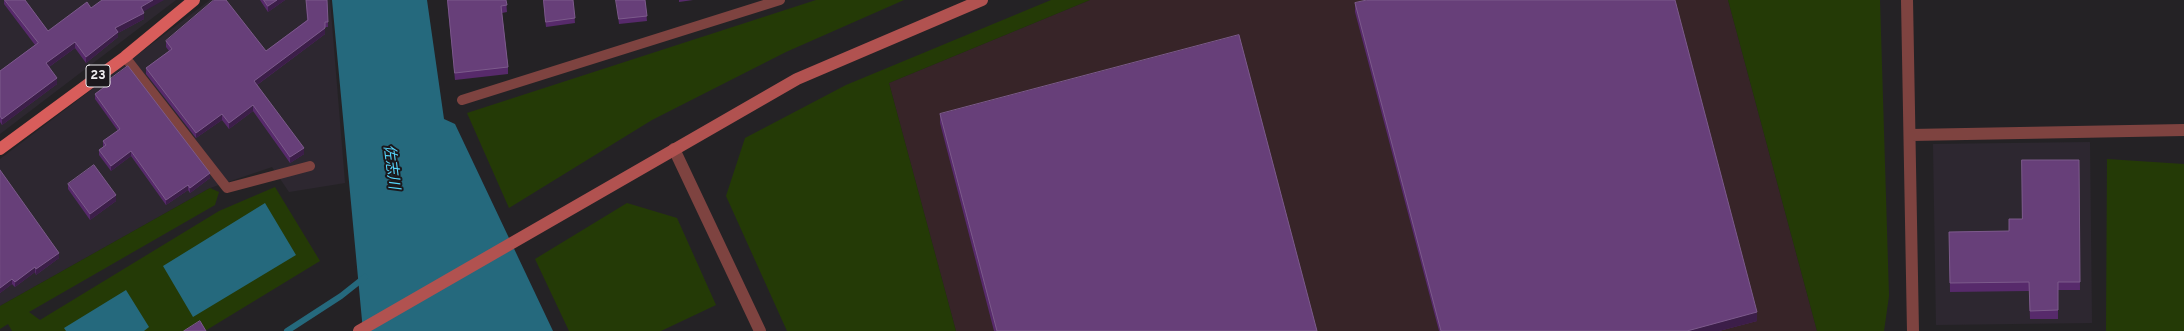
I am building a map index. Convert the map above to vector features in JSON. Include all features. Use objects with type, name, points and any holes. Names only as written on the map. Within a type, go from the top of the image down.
[{"type":"main road","name":"23","points":[[0,149],[125,57],[194,0]]},
{"type":"street","points":[[359,331],[797,79],[982,0]]},
{"type":"street","points":[[1907,0],[1911,135],[1913,331]]},
{"type":"street","points":[[1911,135],[2184,130]]},
{"type":"street","points":[[674,149],[760,331]]},
{"type":"lane","points":[[462,100],[780,0]]},
{"type":"lane","points":[[125,57],[228,188],[310,166]]},
{"type":"shaded area","points":[[0,0],[176,0],[0,134]]},
{"type":"shaded area","points":[[210,0],[330,0],[345,183],[289,192],[272,167],[210,188],[0,306],[0,159]]},
{"type":"shaded area","points":[[1090,0],[1728,0],[1817,331],[956,331],[889,83]]},
{"type":"shaded area","points":[[2090,142],[2092,323],[1936,325],[1933,144]]},
{"type":"green space","points":[[816,0],[904,0],[786,52],[652,120],[509,208],[467,113]]},
{"type":"green space","points":[[1051,0],[1090,0],[889,83],[956,331],[787,331],[726,196],[745,138],[846,85]]},
{"type":"green space","points":[[1728,0],[1880,0],[1889,296],[1884,331],[1817,331]]},
{"type":"green space","points":[[2107,159],[2184,164],[2184,331],[2106,331]]},
{"type":"green space","points":[[275,187],[320,261],[205,331],[12,331],[8,324],[0,329],[0,306],[210,188],[219,192],[215,205],[29,312],[40,320],[219,211]]},
{"type":"green space","points":[[627,203],[677,218],[716,305],[661,331],[569,331],[535,259]]},
{"type":"water","name":"佐志川","points":[[332,0],[427,0],[444,119],[455,124],[553,331],[363,331]]},
{"type":"water","points":[[265,203],[296,255],[193,317],[163,266]]},
{"type":"water","points":[[126,290],[149,327],[144,331],[66,331],[64,328]]},
{"type":"building","points":[[5,0],[25,0],[48,31],[87,2],[91,8],[102,0],[153,0],[141,7],[144,13],[115,28],[118,32],[86,57],[75,42],[46,63],[57,78],[2,119],[0,116],[0,71],[38,43]]},
{"type":"building","points":[[214,0],[226,0],[266,51],[308,20],[306,0],[327,0],[328,22],[325,22],[325,28],[254,81],[304,148],[290,157],[253,105],[229,123],[222,114],[196,133],[146,68],[172,49],[166,41]]},
{"type":"building","points":[[264,0],[277,0],[268,6]]},
{"type":"building","points":[[448,0],[506,0],[507,5],[501,6],[508,67],[455,73]]},
{"type":"building","points":[[544,0],[573,0],[575,18],[546,22]]},
{"type":"building","points":[[616,0],[645,0],[647,16],[619,19]]},
{"type":"building","points":[[1367,0],[1675,0],[1757,312],[1687,331],[1441,331],[1355,3]]},
{"type":"building","points":[[1239,35],[1317,331],[997,331],[940,114]]},
{"type":"building","points":[[128,66],[210,173],[190,188],[188,185],[166,200],[131,151],[111,166],[99,150],[106,145],[103,141],[120,129],[95,94],[111,82],[109,80]]},
{"type":"building","points":[[2022,160],[2079,160],[2080,282],[2058,282],[2058,310],[2030,311],[2029,282],[1950,283],[1949,232],[2009,231],[2009,219],[2022,219]]},
{"type":"building","points":[[94,165],[116,195],[90,214],[68,184]]},
{"type":"building","points":[[0,170],[59,253],[36,269],[35,267],[15,282],[12,279],[0,288]]},
{"type":"building","points":[[200,321],[206,331],[184,331]]},
{"type":"waterway","points":[[287,331],[341,296],[365,277]]}]
